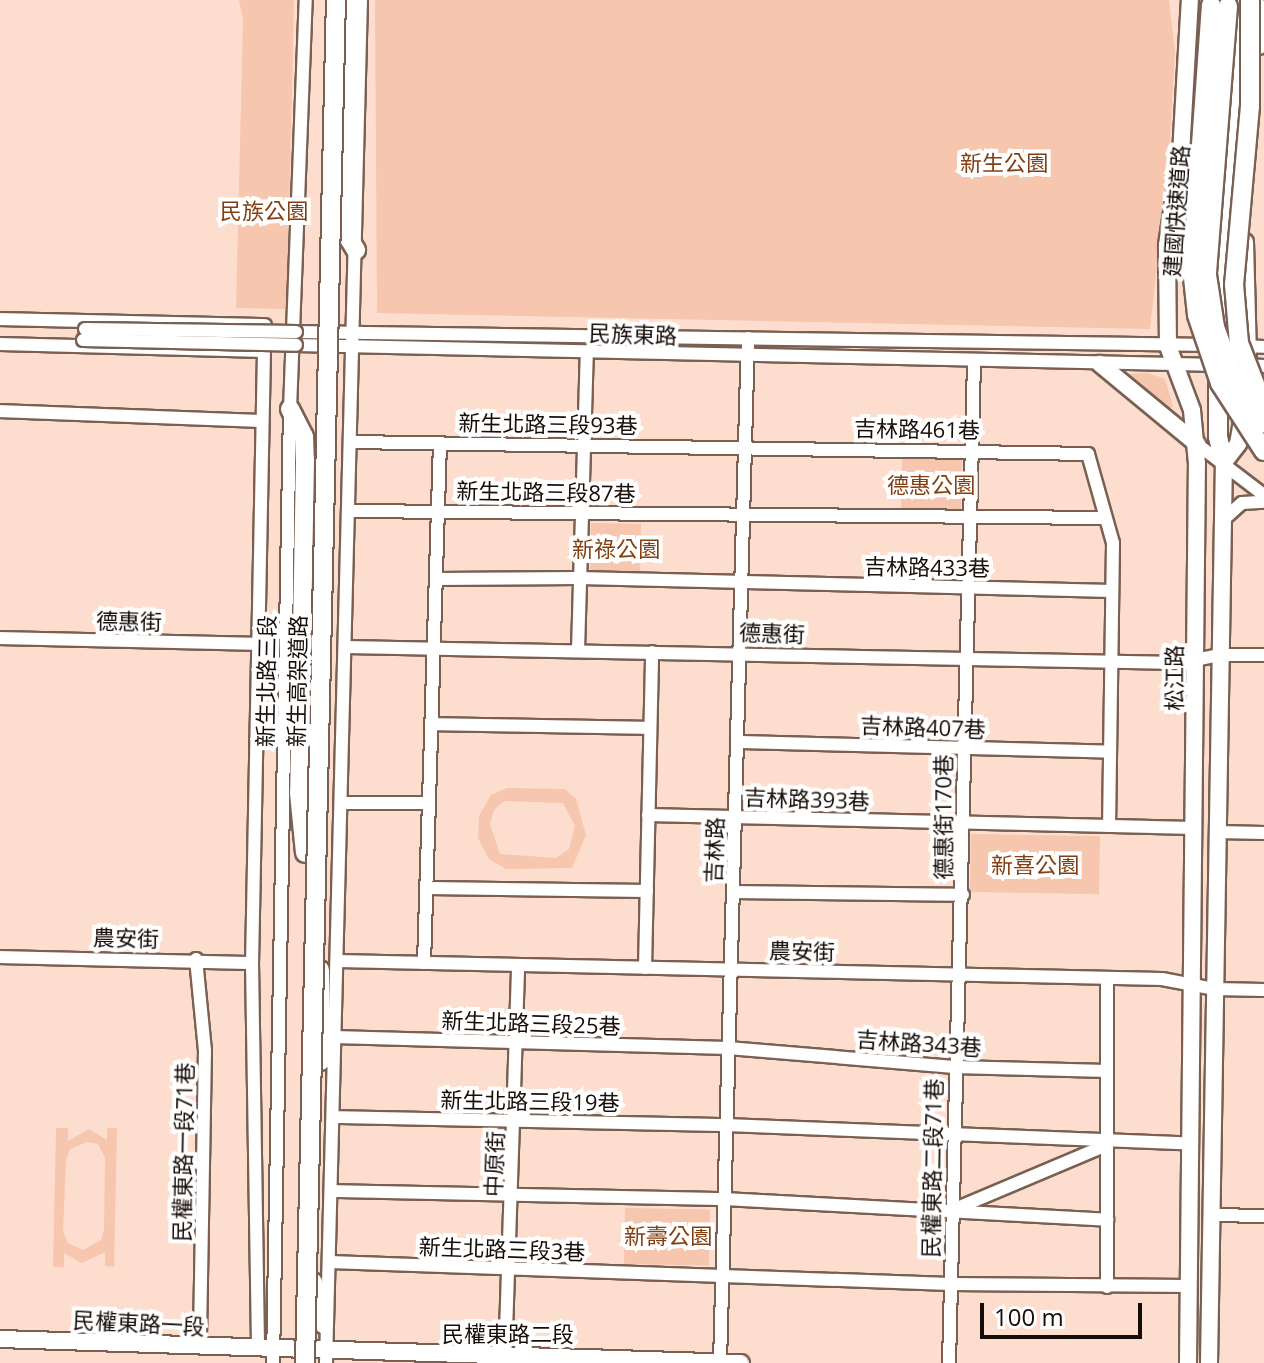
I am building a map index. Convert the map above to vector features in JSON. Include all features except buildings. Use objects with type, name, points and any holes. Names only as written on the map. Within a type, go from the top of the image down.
[{"type":"highway","name":"新生高架道路","points":[[295,1363],[324,0]]},
{"type":"highway","name":"新生高架道路","points":[[305,1363],[336,0]]},
{"type":"highway","points":[[348,0],[351,242]]},
{"type":"highway","points":[[1250,0],[1250,106],[1234,284],[1239,343],[1264,407]]},
{"type":"highway","points":[[1259,45],[1260,0]]},
{"type":"highway","points":[[1221,2],[1218,437],[1224,462]]},
{"type":"highway","name":"建國快速道路","points":[[1221,2],[1207,275],[1215,327],[1232,374],[1264,423]]},
{"type":"highway","name":"建國快速道路","points":[[1221,2],[1192,253],[1197,315],[1220,383],[1264,451]]},
{"type":"highway","points":[[290,409],[304,436],[305,460],[299,793],[305,853]]},
{"type":"highway","points":[[315,929],[323,996],[313,1300],[324,1325]]},
{"type":"main road","name":"松江路","points":[[1188,1363],[1197,444],[1192,410],[1168,346],[1167,245],[1181,154],[1190,0]]},
{"type":"main road","name":"松江路","points":[[1209,1363],[1224,462],[1238,444],[1256,366],[1245,247],[1259,45]]},
{"type":"main road","points":[[1100,364],[1197,444]]},
{"type":"main road","name":"民權東路一段","points":[[0,1339],[200,1346],[269,1354]]},
{"type":"main road","name":"民權東路二段","points":[[269,1354],[505,1361],[518,1354],[741,1363]]},
{"type":"street","name":"新生北路三段","points":[[269,1354],[290,409],[296,338],[306,0]]},
{"type":"street","points":[[325,1358],[354,332],[351,242],[361,0]]},
{"type":"street","points":[[0,319],[265,325]]},
{"type":"street","name":"民族東路","points":[[0,325],[84,334]]},
{"type":"street","name":"民族東路","points":[[0,337],[84,334],[296,338],[354,332],[1256,347]]},
{"type":"street","name":"民族東路","points":[[296,338],[353,348],[1256,366]]},
{"type":"street","name":"吉林路","points":[[720,1363],[748,338]]},
{"type":"street","name":"新生北路三段","points":[[0,344],[264,351],[252,963],[269,1354]]},
{"type":"street","points":[[578,650],[587,352]]},
{"type":"street","name":"德惠街170巷","points":[[957,974],[965,824],[963,749],[974,361]]},
{"type":"street","points":[[1256,366],[1264,383]]},
{"type":"street","points":[[0,411],[262,421]]},
{"type":"street","name":"新生北路三段93巷","points":[[351,442],[745,447]]},
{"type":"street","points":[[424,963],[440,443]]},
{"type":"street","points":[[1197,444],[1264,495]]},
{"type":"street","name":"吉林路461巷","points":[[745,447],[1088,454],[1105,518]]},
{"type":"street","points":[[1223,520],[1242,503],[1264,502]]},
{"type":"street","name":"新生北路三段87巷","points":[[349,511],[970,520],[1105,518]]},
{"type":"street","points":[[1105,518],[1113,543],[1109,826]]},
{"type":"street","name":"吉林路433巷","points":[[437,579],[580,578],[1112,591]]},
{"type":"street","name":"德惠街","points":[[0,638],[257,644]]},
{"type":"street","name":"德惠街","points":[[346,647],[1110,661],[1196,661],[1220,655],[1264,655]]},
{"type":"street","points":[[645,968],[652,652]]},
{"type":"street","points":[[431,724],[650,728]]},
{"type":"street","name":"吉林路407巷","points":[[737,742],[1108,752]]},
{"type":"street","points":[[342,803],[429,803]]},
{"type":"street","name":"吉林路393巷","points":[[648,815],[1194,828]]},
{"type":"street","points":[[1218,832],[1264,833]]},
{"type":"street","points":[[428,888],[647,891]]},
{"type":"street","points":[[733,892],[963,895]]},
{"type":"street","name":"農安街","points":[[0,957],[196,959],[252,963]]},
{"type":"street","name":"民權東路一段71巷","points":[[196,959],[205,1050],[200,1346]]},
{"type":"street","name":"農安街","points":[[338,961],[1191,981],[1215,989],[1264,990]]},
{"type":"street","name":"中原街","points":[[505,1361],[513,1194],[518,965]]},
{"type":"street","name":"民權東路二段71巷","points":[[949,1363],[957,974]]},
{"type":"street","points":[[1107,979],[1107,1287]]},
{"type":"street","name":"新生北路三段25巷","points":[[334,1037],[728,1048]]},
{"type":"street","name":"吉林路343巷","points":[[728,1048],[954,1067],[1107,1071]]},
{"type":"street","name":"新生北路三段19巷","points":[[334,1117],[726,1125],[1107,1144],[1190,1144]]},
{"type":"street","points":[[952,1210],[1107,1144]]},
{"type":"street","points":[[332,1191],[724,1199],[1107,1220]]},
{"type":"street","points":[[1212,1215],[1264,1216]]},
{"type":"street","name":"新生北路三段3巷","points":[[330,1262],[950,1284],[1189,1286]]},
{"type":"green space","name":"民族公園","points":[[239,0],[294,0],[287,309],[236,308],[243,20]]},
{"type":"green space","name":"新生公園","points":[[375,0],[1169,0],[1175,51],[1169,157],[1150,329],[377,313]]},
{"type":"green space","points":[[1148,373],[1165,379],[1173,406],[1167,413],[1124,374]]},
{"type":"green space","name":"德惠公園","points":[[902,455],[962,456],[961,515],[901,514]]},
{"type":"green space","name":"新祿公園","points":[[591,523],[641,524],[640,575],[590,574]]},
{"type":"green space","points":[[507,788],[565,789],[576,799],[586,835],[572,868],[506,869],[489,859],[478,838],[479,816],[491,795]],"holes":[[[504,801],[563,803],[575,826],[569,849],[556,858],[500,854],[490,824],[494,810]]]},
{"type":"green space","name":"新喜公園","points":[[971,834],[1100,836],[1099,894],[970,892]]},
{"type":"green space","points":[[56,1128],[68,1128],[68,1141],[89,1129],[107,1140],[107,1128],[117,1128],[114,1267],[105,1266],[105,1252],[82,1263],[64,1253],[64,1267],[53,1267]],"holes":[[[87,1142],[98,1144],[105,1158],[104,1230],[101,1240],[83,1250],[68,1243],[63,1232],[66,1160],[70,1149]]]},
{"type":"green space","name":"新壽公園","points":[[625,1208],[710,1209],[709,1265],[624,1264]]}]
